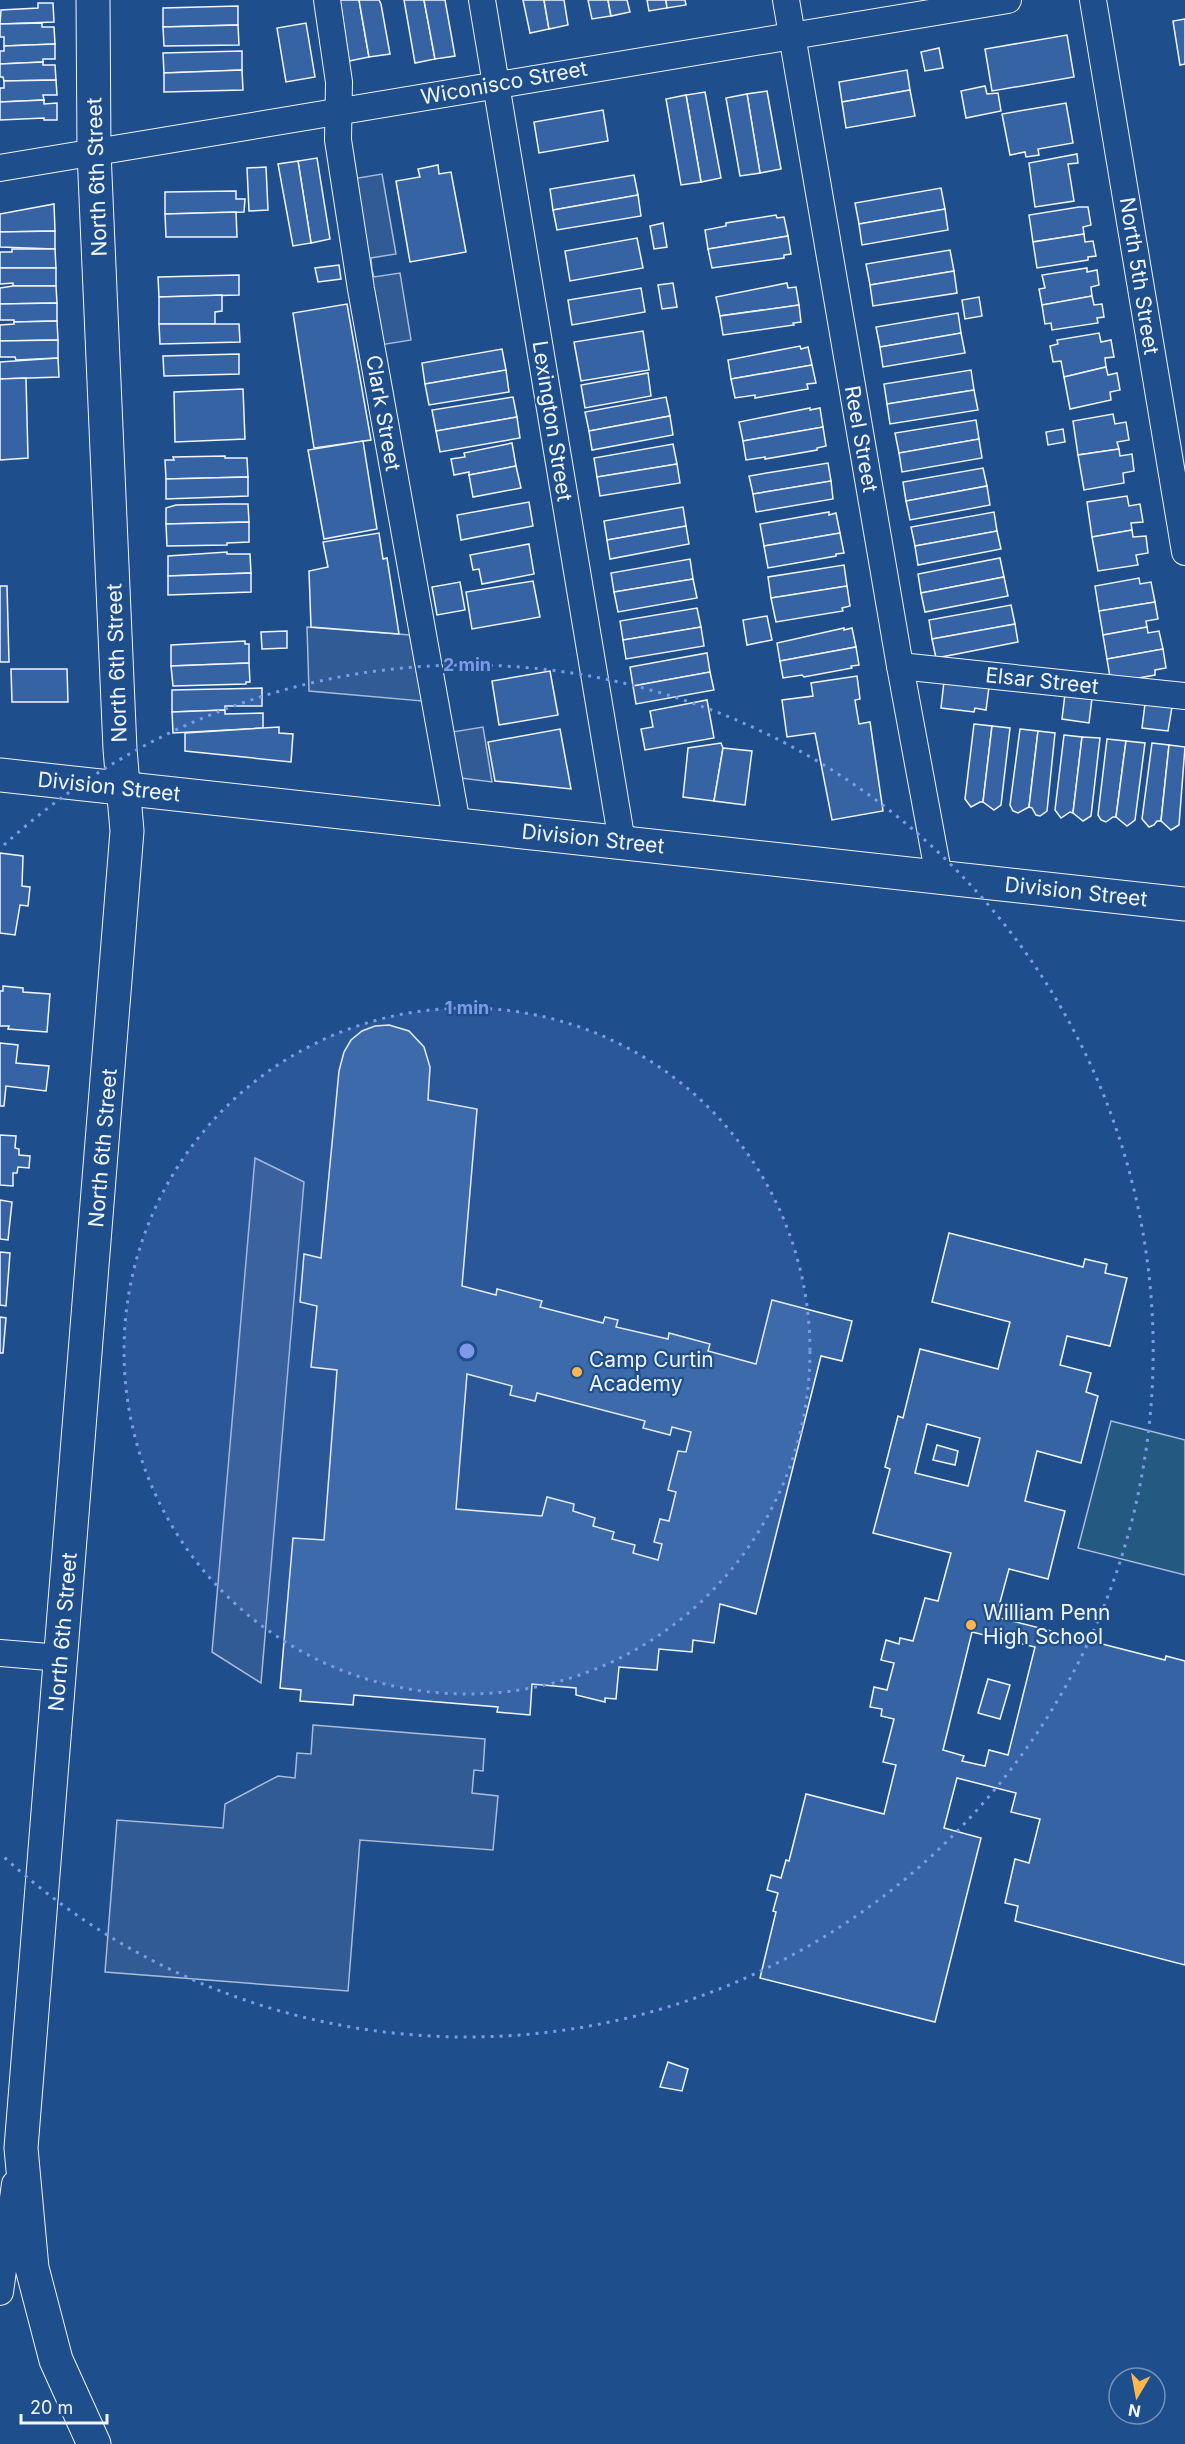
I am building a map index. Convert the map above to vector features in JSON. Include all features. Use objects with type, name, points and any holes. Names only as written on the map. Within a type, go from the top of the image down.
[{"type":"main road","name":"North 6th Street","points":[[21,2148],[127,831],[120,749],[94,152],[93,0]]},
{"type":"main road","name":"Division Street","points":[[0,775],[1185,904]]},
{"type":"main road","points":[[21,2148],[32,2268],[56,2360],[94,2444]]},
{"type":"street","name":"Clark Street","points":[[327,0],[339,82],[338,140],[361,290],[458,825]]},
{"type":"street","name":"Lexington Street","points":[[482,0],[622,842]]},
{"type":"street","name":"Reel Street","points":[[786,0],[900,666],[939,877]]},
{"type":"street","name":"Wiconisco Street","points":[[0,168],[1008,0]]},
{"type":"street","name":"North 5th Street","points":[[1093,0],[1185,552]]},
{"type":"street","name":"Elsar Street","points":[[900,666],[1185,696]]},
{"type":"street","points":[[0,1653],[61,1658]]},
{"type":"street","name":"North 6th Street","points":[[0,2292],[21,2148]]},
{"type":"shaded area","points":[[382,174],[396,254],[371,258],[372,270],[374,277],[400,273],[411,340],[374,346],[346,180]]},
{"type":"shaded area","points":[[307,627],[410,635],[422,701],[309,691]]},
{"type":"shaded area","points":[[483,727],[492,782],[461,778],[452,732]]},
{"type":"shaded area","points":[[255,1158],[304,1182],[261,1683],[212,1652]]},
{"type":"shaded area","points":[[1111,1421],[1185,1440],[1185,1575],[1078,1548]]},
{"type":"shaded area","points":[[313,1725],[485,1739],[483,1771],[474,1770],[472,1793],[498,1796],[493,1850],[360,1840],[348,1991],[105,1972],[117,1820],[223,1828],[225,1804],[278,1776],[295,1778],[297,1753],[311,1754]]},
{"type":"building","points":[[340,0],[359,0],[369,57],[349,61]]},
{"type":"building","points":[[359,0],[379,0],[390,54],[369,57]]},
{"type":"building","points":[[404,0],[424,0],[435,59],[415,63]]},
{"type":"building","points":[[424,0],[445,0],[455,56],[435,59]]},
{"type":"building","points":[[523,0],[544,0],[549,29],[530,33]]},
{"type":"building","points":[[544,0],[564,0],[568,25],[549,29]]},
{"type":"building","points":[[588,0],[608,0],[611,16],[592,19]]},
{"type":"building","points":[[608,0],[627,0],[630,12],[611,16]]},
{"type":"building","points":[[647,0],[666,0],[667,8],[649,11]]},
{"type":"building","points":[[666,0],[685,0],[686,5],[667,8]]},
{"type":"building","points":[[38,3],[53,3],[54,22],[0,24],[1,10],[38,8]]},
{"type":"building","points":[[238,6],[238,25],[163,27],[163,8]]},
{"type":"building","points":[[1185,19],[1185,64],[1180,65],[1173,21]]},
{"type":"building","points":[[42,23],[42,27],[54,27],[55,44],[4,46],[4,37],[0,37],[0,24]]},
{"type":"building","points":[[306,23],[315,77],[286,82],[277,28]]},
{"type":"building","points":[[238,25],[239,45],[164,46],[163,27]]},
{"type":"building","points":[[1067,35],[1074,77],[992,91],[985,49]]},
{"type":"building","points":[[55,44],[55,59],[43,59],[43,62],[0,64],[0,51],[4,51],[4,46]]},
{"type":"building","points":[[939,48],[943,68],[925,71],[921,52]]},
{"type":"building","points":[[242,51],[242,70],[164,73],[163,53]]},
{"type":"building","points":[[43,62],[43,65],[55,65],[56,80],[4,81],[3,77],[0,77],[0,64]]},
{"type":"building","points":[[242,70],[243,90],[164,92],[164,73]]},
{"type":"building","points":[[907,70],[910,90],[842,102],[839,82]]},
{"type":"building","points":[[56,80],[57,95],[43,95],[44,100],[0,102],[0,88],[4,88],[4,81]]},
{"type":"building","points":[[985,86],[987,94],[998,93],[1001,111],[966,118],[961,91]]},
{"type":"building","points":[[910,90],[915,116],[846,128],[842,102]]},
{"type":"building","points":[[767,91],[781,169],[760,173],[747,94]]},
{"type":"building","points":[[705,92],[721,178],[701,182],[686,95]]},
{"type":"building","points":[[747,94],[760,173],[740,176],[726,98]]},
{"type":"building","points":[[686,95],[701,182],[681,185],[666,99]]},
{"type":"building","points":[[44,100],[44,104],[57,103],[57,120],[44,120],[44,118],[0,120],[0,102]]},
{"type":"building","points":[[1066,103],[1073,143],[1038,149],[1039,155],[1026,157],[1025,152],[1010,155],[1002,114]]},
{"type":"building","points":[[603,110],[608,141],[539,153],[534,122]]},
{"type":"building","points":[[1077,154],[1078,163],[1068,164],[1074,201],[1035,207],[1029,163]]},
{"type":"building","points":[[317,158],[330,239],[311,243],[298,161]]},
{"type":"building","points":[[298,161],[311,243],[293,246],[278,164]]},
{"type":"building","points":[[438,165],[439,174],[451,172],[466,252],[410,262],[396,181],[420,177],[418,169]]},
{"type":"building","points":[[266,167],[268,210],[249,211],[247,168]]},
{"type":"building","points":[[634,175],[638,195],[553,210],[550,189]]},
{"type":"building","points":[[941,188],[945,209],[859,224],[855,203]]},
{"type":"building","points":[[236,191],[236,199],[245,199],[244,212],[165,214],[165,192]]},
{"type":"building","points":[[638,195],[641,216],[557,230],[553,210]]},
{"type":"building","points":[[54,204],[55,231],[0,232],[0,214]]},
{"type":"building","points":[[1088,207],[1091,225],[1083,227],[1084,234],[1033,242],[1029,215]]},
{"type":"building","points":[[945,209],[948,230],[862,245],[859,224]]},
{"type":"building","points":[[236,212],[237,237],[166,237],[165,214]]},
{"type":"building","points":[[776,215],[777,218],[784,217],[788,236],[708,249],[705,230],[726,226],[726,223]]},
{"type":"building","points":[[663,223],[667,247],[654,249],[650,226]]},
{"type":"building","points":[[55,231],[55,249],[0,247],[0,232]]},
{"type":"building","points":[[1084,234],[1085,242],[1093,241],[1096,256],[1088,257],[1088,260],[1037,268],[1033,242]]},
{"type":"building","points":[[788,236],[791,254],[784,255],[784,258],[712,268],[708,249]]},
{"type":"building","points":[[637,238],[643,268],[570,281],[565,251]]},
{"type":"building","points":[[12,249],[55,249],[56,268],[0,268],[0,252],[12,252]]},
{"type":"building","points":[[950,250],[954,271],[870,285],[866,264]]},
{"type":"building","points":[[339,265],[341,279],[318,282],[315,268]]},
{"type":"building","points":[[0,268],[56,268],[56,286],[0,284]]},
{"type":"building","points":[[1087,268],[1087,272],[1097,270],[1099,285],[1091,287],[1092,296],[1042,305],[1039,289],[1045,288],[1042,275]]},
{"type":"building","points":[[954,271],[957,293],[873,306],[870,285]]},
{"type":"building","points":[[239,275],[239,295],[159,297],[158,277]]},
{"type":"building","points":[[673,283],[677,307],[662,309],[658,285]]},
{"type":"building","points":[[787,283],[788,288],[796,287],[799,305],[720,316],[716,297]]},
{"type":"building","points":[[56,286],[57,303],[0,304],[0,288]]},
{"type":"building","points":[[641,288],[645,312],[572,325],[568,300]]},
{"type":"building","points":[[222,295],[222,311],[215,312],[215,324],[159,324],[159,297]]},
{"type":"building","points":[[1092,296],[1094,305],[1102,304],[1104,317],[1097,318],[1098,323],[1052,330],[1051,323],[1045,324],[1042,305]]},
{"type":"building","points":[[979,297],[982,316],[965,319],[962,300]]},
{"type":"building","points":[[57,303],[57,321],[0,320],[0,304]]},
{"type":"building","points":[[347,304],[371,440],[314,448],[293,313]]},
{"type":"building","points":[[799,305],[801,322],[793,323],[794,325],[723,335],[720,316]]},
{"type":"building","points":[[958,313],[961,333],[880,347],[876,327]]},
{"type":"building","points":[[57,321],[58,340],[0,341],[0,325],[14,324],[14,322]]},
{"type":"building","points":[[159,324],[239,324],[240,342],[160,344]]},
{"type":"building","points":[[643,331],[649,370],[581,381],[574,342]]},
{"type":"building","points":[[961,333],[965,353],[883,367],[880,347]]},
{"type":"building","points":[[1099,333],[1101,342],[1111,340],[1114,357],[1105,358],[1106,367],[1064,377],[1061,361],[1053,362],[1050,346],[1058,344],[1057,340]]},
{"type":"building","points":[[58,340],[58,358],[16,360],[15,357],[0,357],[0,341]]},
{"type":"building","points":[[800,346],[801,349],[808,347],[812,365],[731,379],[728,360]]},
{"type":"building","points":[[502,349],[506,370],[425,384],[422,363]]},
{"type":"building","points":[[239,354],[239,374],[164,376],[163,356]]},
{"type":"building","points":[[58,358],[59,377],[0,379],[0,362]]},
{"type":"building","points":[[812,365],[816,383],[807,384],[808,389],[755,398],[755,395],[735,398],[731,379]]},
{"type":"building","points":[[1106,367],[1108,375],[1117,373],[1120,390],[1110,392],[1111,400],[1070,409],[1064,377]]},
{"type":"building","points":[[506,370],[509,392],[429,405],[425,384]]},
{"type":"building","points":[[971,370],[974,390],[887,404],[884,384]]},
{"type":"building","points":[[648,373],[651,396],[585,408],[581,385]]},
{"type":"building","points":[[26,378],[28,458],[0,460],[0,379]]},
{"type":"building","points":[[243,389],[245,439],[175,442],[174,392]]},
{"type":"building","points":[[974,390],[978,410],[890,424],[887,404]]},
{"type":"building","points":[[513,397],[517,417],[436,431],[432,410]]},
{"type":"building","points":[[666,397],[670,416],[589,431],[585,412]]},
{"type":"building","points":[[810,408],[810,410],[820,408],[823,427],[743,441],[739,422]]},
{"type":"building","points":[[1113,414],[1115,424],[1126,422],[1129,440],[1117,442],[1119,449],[1078,455],[1073,421]]},
{"type":"building","points":[[670,416],[673,435],[592,450],[589,431]]},
{"type":"building","points":[[517,417],[520,438],[440,452],[436,431]]},
{"type":"building","points":[[976,420],[979,439],[899,453],[895,433]]},
{"type":"building","points":[[823,427],[826,446],[817,448],[817,450],[746,460],[743,441]]},
{"type":"building","points":[[1063,429],[1065,442],[1048,445],[1046,432]]},
{"type":"building","points":[[979,439],[982,458],[902,472],[899,453]]},
{"type":"building","points":[[363,441],[377,529],[324,539],[308,450]]},
{"type":"building","points":[[512,443],[516,466],[469,475],[469,472],[454,475],[451,459],[465,457],[464,453]]},
{"type":"building","points":[[673,444],[677,464],[597,477],[594,458]]},
{"type":"building","points":[[1119,449],[1120,456],[1132,454],[1134,471],[1123,473],[1124,483],[1084,490],[1078,455]]},
{"type":"building","points":[[225,456],[225,458],[247,458],[248,477],[166,479],[165,460],[174,460],[173,457]]},
{"type":"building","points":[[828,463],[831,481],[753,494],[749,476]]},
{"type":"building","points":[[677,464],[680,483],[600,496],[597,477]]},
{"type":"building","points":[[516,466],[521,488],[473,497],[469,475]]},
{"type":"building","points":[[983,468],[987,486],[906,501],[903,482]]},
{"type":"building","points":[[248,477],[248,496],[166,499],[166,479]]},
{"type":"building","points":[[831,481],[833,499],[756,512],[753,494]]},
{"type":"building","points":[[987,486],[990,505],[910,520],[906,501]]},
{"type":"building","points":[[1127,496],[1129,506],[1140,504],[1143,522],[1131,523],[1132,530],[1092,537],[1087,502]]},
{"type":"building","points":[[529,502],[533,526],[461,540],[457,515]]},
{"type":"building","points":[[248,504],[249,522],[166,524],[166,508],[176,505]]},
{"type":"building","points":[[683,507],[686,526],[607,540],[604,521]]},
{"type":"building","points":[[829,512],[829,515],[836,513],[840,533],[764,546],[760,524]]},
{"type":"building","points":[[994,512],[997,531],[915,546],[911,527]]},
{"type":"building","points":[[249,522],[249,542],[227,543],[227,545],[167,546],[166,524]]},
{"type":"building","points":[[686,526],[689,544],[610,559],[607,540]]},
{"type":"building","points":[[1132,530],[1133,537],[1146,536],[1148,553],[1136,555],[1138,565],[1098,571],[1092,537]]},
{"type":"building","points":[[997,531],[1001,549],[918,565],[915,546]]},
{"type":"building","points":[[379,533],[383,559],[387,558],[399,634],[311,627],[309,571],[328,567],[323,542]]},
{"type":"building","points":[[840,533],[844,553],[768,568],[764,546]]},
{"type":"building","points":[[529,544],[534,574],[482,584],[479,569],[473,570],[470,555]]},
{"type":"building","points":[[227,552],[227,554],[250,554],[251,573],[168,576],[168,556]]},
{"type":"building","points":[[1000,558],[1004,577],[921,593],[918,574]]},
{"type":"building","points":[[690,559],[693,579],[614,592],[611,573]]},
{"type":"building","points":[[844,565],[847,586],[771,598],[768,577]]},
{"type":"building","points":[[251,573],[251,592],[168,595],[168,576]]},
{"type":"building","points":[[1004,577],[1008,596],[925,612],[921,593]]},
{"type":"building","points":[[1139,578],[1140,584],[1151,582],[1155,602],[1099,611],[1095,586]]},
{"type":"building","points":[[693,579],[697,598],[618,612],[614,592]]},
{"type":"building","points":[[533,581],[540,617],[472,629],[466,592]]},
{"type":"building","points":[[460,582],[465,610],[437,615],[432,587]]},
{"type":"building","points":[[0,586],[7,586],[9,662],[0,662]]},
{"type":"building","points":[[847,586],[850,606],[842,608],[843,611],[776,622],[771,598]]},
{"type":"building","points":[[1155,602],[1158,619],[1146,621],[1147,627],[1103,635],[1099,611]]},
{"type":"building","points":[[1011,605],[1015,624],[932,639],[929,620]]},
{"type":"building","points":[[697,608],[701,627],[623,640],[620,621]]},
{"type":"building","points":[[767,616],[772,640],[747,645],[743,620]]},
{"type":"building","points":[[1015,624],[1018,642],[936,658],[932,639]]},
{"type":"building","points":[[701,627],[704,646],[626,659],[623,640]]},
{"type":"building","points":[[1147,627],[1148,633],[1159,631],[1163,649],[1107,659],[1103,635]]},
{"type":"building","points":[[844,628],[844,630],[852,628],[856,647],[780,661],[777,643]]},
{"type":"building","points":[[287,631],[287,648],[262,649],[261,632]]},
{"type":"building","points":[[245,641],[245,644],[249,644],[249,663],[171,666],[171,645]]},
{"type":"building","points":[[856,647],[859,665],[851,666],[852,668],[804,677],[802,675],[783,678],[780,661]]},
{"type":"building","points":[[1163,649],[1166,668],[1155,670],[1155,675],[1111,683],[1107,659]]},
{"type":"building","points":[[707,653],[710,672],[633,686],[630,667]]},
{"type":"building","points":[[249,663],[250,682],[246,684],[173,686],[171,666]]},
{"type":"building","points":[[11,669],[67,669],[68,702],[12,702]]},
{"type":"building","points":[[550,671],[558,715],[499,725],[492,681]]},
{"type":"building","points":[[710,672],[714,690],[636,704],[633,686]]},
{"type":"building","points":[[857,676],[860,699],[855,700],[859,724],[870,722],[883,811],[832,820],[815,733],[787,737],[782,700],[813,696],[811,683]]},
{"type":"building","points":[[944,681],[989,687],[986,710],[975,708],[974,712],[941,708]]},
{"type":"building","points":[[262,688],[262,706],[225,706],[225,710],[172,712],[172,690]]},
{"type":"building","points":[[1065,694],[1092,698],[1089,723],[1062,719]]},
{"type":"building","points":[[707,700],[714,738],[645,750],[641,729],[653,727],[650,711]]},
{"type":"building","points":[[1145,704],[1172,707],[1168,731],[1142,728]]},
{"type":"building","points":[[225,710],[225,714],[263,713],[263,728],[173,733],[172,712]]},
{"type":"building","points":[[974,724],[992,726],[983,802],[971,807],[965,799]]},
{"type":"building","points":[[992,726],[1010,728],[1001,805],[994,810],[983,802]]},
{"type":"building","points":[[279,727],[279,733],[293,734],[291,762],[185,751],[185,733]]},
{"type":"building","points":[[560,729],[571,789],[495,781],[488,742]]},
{"type":"building","points":[[1020,729],[1038,731],[1029,807],[1018,813],[1013,811],[1010,805]]},
{"type":"building","points":[[1038,731],[1055,733],[1047,811],[1040,816],[1029,807]]},
{"type":"building","points":[[1064,735],[1082,737],[1073,813],[1070,812],[1061,818],[1055,810]]},
{"type":"building","points":[[1082,737],[1100,738],[1091,816],[1083,821],[1073,813]]},
{"type":"building","points":[[1107,739],[1126,741],[1116,817],[1106,822],[1098,815]]},
{"type":"building","points":[[1126,741],[1145,743],[1135,820],[1127,826],[1116,817]]},
{"type":"building","points":[[721,743],[723,748],[714,801],[683,797],[688,748]]},
{"type":"building","points":[[1152,743],[1169,745],[1161,821],[1149,827],[1142,819]]},
{"type":"building","points":[[1169,745],[1185,747],[1179,825],[1171,830],[1161,821]]},
{"type":"building","points":[[723,748],[752,751],[745,805],[714,801]]},
{"type":"building","points":[[0,853],[23,856],[22,886],[30,887],[28,906],[20,905],[15,935],[0,933]]},
{"type":"building","points":[[3,986],[23,988],[23,992],[50,994],[47,1032],[8,1029],[9,1026],[0,1026],[0,991],[3,991]]},
{"type":"building","name":"Camp Curtin Academy","points":[[389,1025],[409,1031],[424,1047],[430,1067],[428,1100],[477,1109],[462,1286],[496,1295],[497,1289],[542,1301],[540,1307],[603,1323],[605,1317],[618,1320],[616,1327],[668,1339],[669,1333],[710,1344],[708,1351],[756,1364],[772,1300],[852,1321],[842,1361],[821,1356],[756,1614],[720,1604],[714,1643],[693,1640],[692,1652],[659,1649],[657,1670],[619,1667],[616,1699],[605,1698],[605,1702],[576,1695],[576,1688],[532,1684],[530,1715],[497,1712],[498,1707],[354,1695],[353,1705],[300,1701],[301,1690],[280,1688],[293,1538],[324,1540],[337,1370],[311,1367],[317,1306],[300,1302],[304,1254],[321,1258],[339,1071],[344,1052],[351,1040],[362,1031],[375,1026]],"holes":[[[467,1374],[512,1386],[510,1395],[535,1401],[537,1393],[645,1421],[643,1428],[670,1435],[672,1427],[691,1432],[686,1452],[678,1451],[668,1490],[676,1492],[669,1521],[660,1519],[654,1542],[662,1544],[658,1560],[633,1553],[635,1545],[612,1539],[614,1532],[593,1526],[595,1518],[573,1511],[574,1504],[547,1497],[542,1516],[456,1509]]]},
{"type":"building","points":[[0,1043],[18,1045],[16,1063],[49,1066],[46,1091],[6,1086],[4,1106],[0,1106]]},
{"type":"building","points":[[0,1135],[16,1136],[15,1148],[19,1149],[19,1155],[30,1156],[29,1168],[18,1167],[17,1173],[13,1173],[13,1186],[0,1185]]},
{"type":"building","points":[[0,1200],[12,1202],[8,1240],[0,1239]]},
{"type":"building","name":"William Penn High School","points":[[949,1233],[1083,1267],[1085,1259],[1107,1264],[1105,1273],[1127,1278],[1110,1346],[1067,1336],[1060,1365],[1091,1373],[1086,1392],[1098,1396],[1081,1463],[1037,1451],[1025,1501],[1065,1511],[1048,1579],[1009,1569],[996,1617],[1165,1660],[1166,1656],[1185,1661],[1185,1965],[1015,1921],[1018,1906],[1005,1903],[1015,1859],[1029,1863],[1040,1819],[1011,1812],[1016,1793],[957,1778],[944,1828],[981,1838],[935,2022],[760,1978],[776,1912],[773,1911],[778,1893],[767,1890],[771,1875],[781,1878],[786,1860],[789,1861],[806,1794],[884,1814],[896,1765],[883,1762],[894,1719],[881,1716],[882,1709],[870,1707],[874,1687],[887,1690],[894,1663],[881,1660],[886,1640],[899,1644],[900,1638],[913,1641],[925,1598],[938,1601],[951,1553],[873,1533],[890,1469],[885,1467],[898,1416],[903,1418],[920,1349],[998,1369],[1010,1322],[932,1302]],"holes":[[[927,1424],[980,1438],[968,1486],[915,1473]],[[972,1632],[1035,1647],[1008,1755],[989,1750],[985,1766],[962,1761],[964,1756],[943,1750]]]},
{"type":"building","points":[[0,1252],[10,1253],[6,1306],[0,1305]]},
{"type":"building","points":[[0,1317],[6,1318],[3,1353],[0,1353]]},
{"type":"building","points":[[937,1445],[958,1451],[955,1465],[933,1460]]},
{"type":"building","points":[[988,1679],[1010,1685],[1000,1719],[978,1713]]},
{"type":"building","points":[[668,2062],[688,2069],[682,2091],[660,2087]]},
{"type":"place","name":"Camp Curtin Academy","points":[[577,1372]]},
{"type":"place","name":"William Penn High School","points":[[971,1625]]}]
